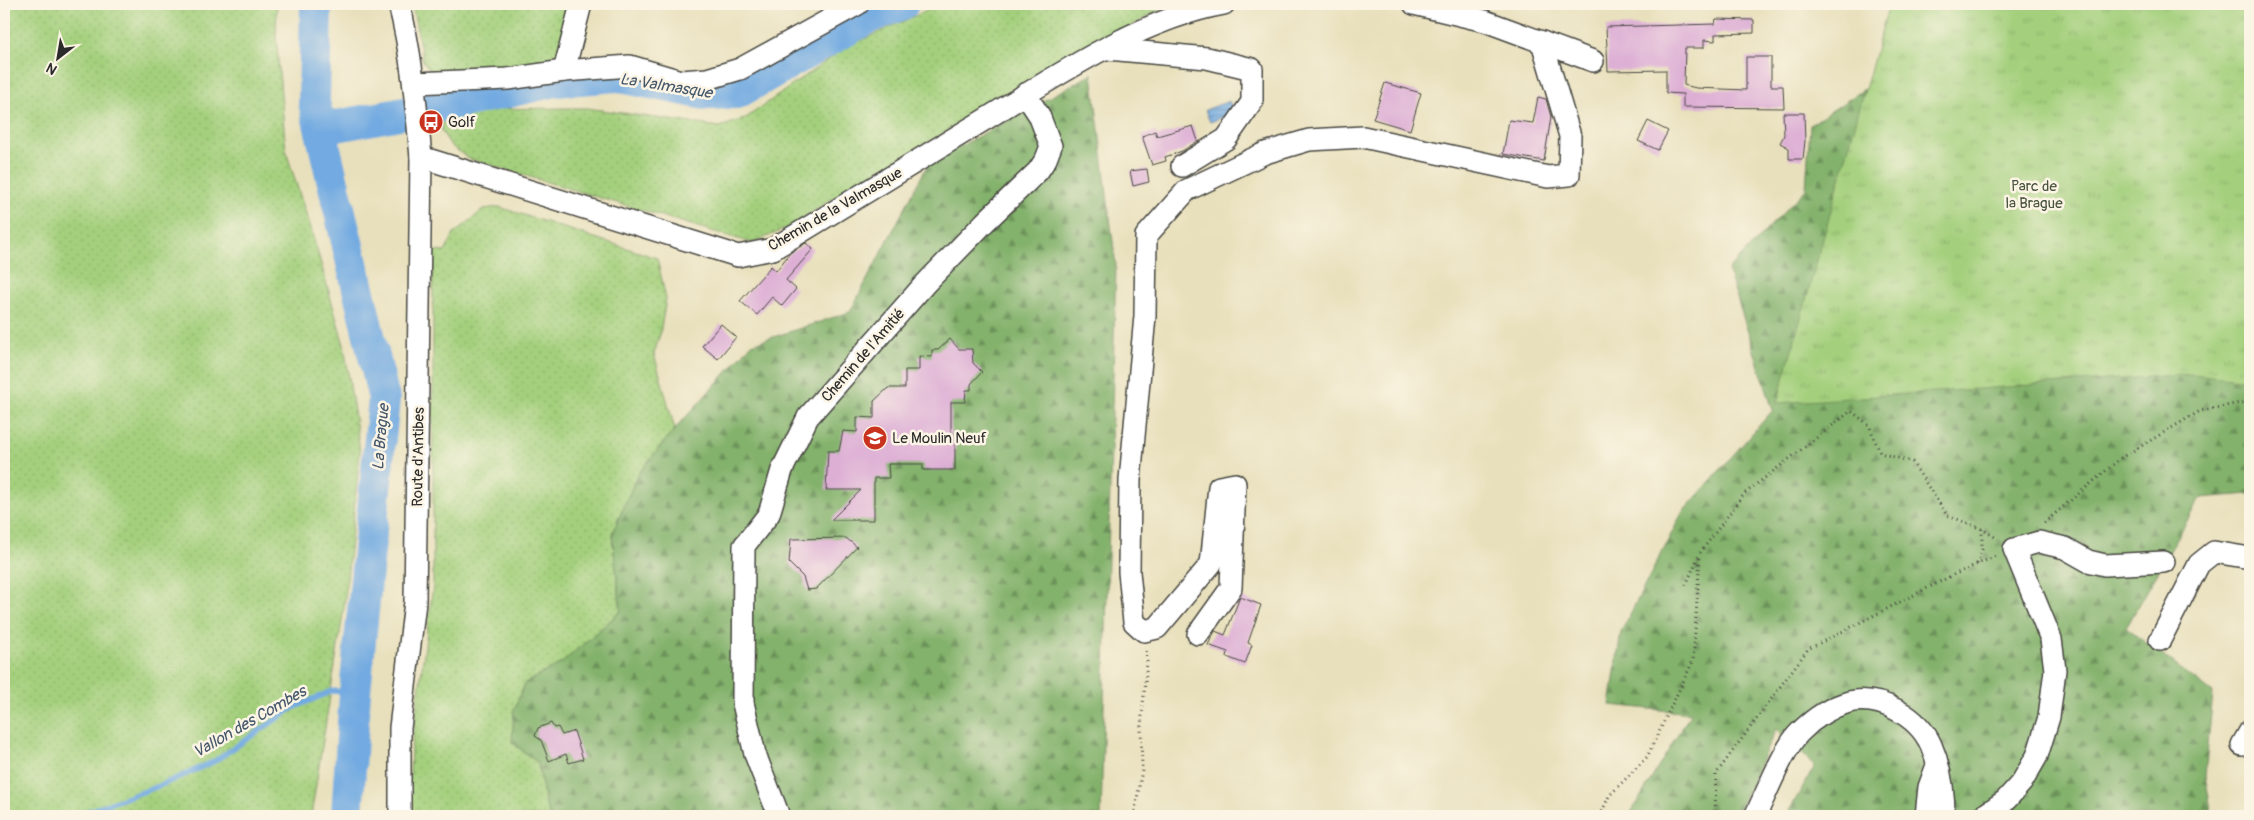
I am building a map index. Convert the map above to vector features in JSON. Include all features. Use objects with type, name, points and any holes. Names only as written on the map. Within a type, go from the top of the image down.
[{"type":"street","name":"Route d'Antibes","points":[[399,4],[407,35],[416,90],[421,157],[415,602],[400,728],[400,816]]},
{"type":"street","points":[[564,71],[582,4]]},
{"type":"street","points":[[416,90],[564,71],[630,66],[681,81],[708,79],[740,69],[858,4]]},
{"type":"street","name":"Chemin de la Valmasque","points":[[421,157],[738,256],[773,249],[1025,94],[1105,49],[1195,9],[1224,4]]},
{"type":"street","points":[[1414,4],[1485,21],[1593,61]]},
{"type":"street","points":[[1198,634],[1231,588],[1235,484],[1219,487],[1211,564],[1157,628],[1144,631],[1134,622],[1129,572],[1130,480],[1145,316],[1146,236],[1187,190],[1265,153],[1309,140],[1363,137],[1548,177],[1569,175],[1570,136],[1542,42]]},
{"type":"street","points":[[1105,49],[1206,58],[1252,69],[1252,102],[1226,139],[1182,166]]},
{"type":"street","name":"Chemin de l'Amitié","points":[[779,816],[755,754],[743,703],[744,546],[769,514],[786,461],[808,417],[924,285],[1038,171],[1046,160],[1051,146],[1039,115],[1025,94]]},
{"type":"street","points":[[1983,816],[2005,801],[2022,782],[2037,756],[2049,717],[2055,670],[2050,639],[2014,548],[2039,542],[2065,548],[2088,561],[2106,565],[2164,562]]},
{"type":"street","points":[[2160,640],[2199,564],[2214,552],[2250,558]]},
{"type":"street","points":[[1756,816],[1780,764],[1798,733],[1821,714],[1849,702],[1870,700],[1901,711],[1918,726],[1930,744],[1944,790],[1944,816]]},
{"type":"street","points":[[1926,816],[1929,787],[1937,765]]},
{"type":"path","points":[[2042,524],[2121,458],[2200,411],[2250,401]]},
{"type":"path","points":[[1686,585],[1700,553],[1744,494],[1851,412],[1869,425],[1880,453],[1912,462],[1947,515],[1982,529],[2014,548]]},
{"type":"path","points":[[1976,565],[1982,549],[1982,529]]},
{"type":"path","points":[[1715,816],[1716,774],[1808,649],[2014,548]]},
{"type":"path","points":[[1600,816],[1609,796],[1647,757],[1692,661],[1700,553]]},
{"type":"path","points":[[1134,816],[1142,770],[1141,726],[1147,662],[1144,631]]},
{"type":"green space","points":[[4,4],[277,4],[276,36],[286,151],[344,345],[360,451],[344,608],[311,816],[4,816]]},
{"type":"green space","points":[[412,4],[574,4],[566,43],[557,54],[536,67],[432,72],[423,61]]},
{"type":"green space","points":[[941,4],[1170,4],[855,184],[787,228],[752,243],[470,159],[451,146],[441,130],[445,114],[457,109],[587,108],[720,127],[746,118],[846,47]]},
{"type":"green space","name":"Parc de la Brague","points":[[1889,4],[2250,4],[2250,380],[2192,374],[1777,403]]},
{"type":"green space","points":[[2250,4],[2250,494],[2200,498],[2126,628],[2213,693],[2205,776],[2212,816],[1786,816],[1815,766],[1776,729],[1736,816],[1629,816],[1691,713],[1610,705],[1621,632],[1682,513],[1773,410],[1728,270],[1806,189],[1810,125],[1907,61]]},
{"type":"green space","points":[[1092,74],[1116,266],[1101,816],[550,816],[546,806],[538,763],[512,742],[514,710],[525,683],[563,662],[621,611],[612,534],[638,474],[675,429],[752,344],[850,312],[928,164]]},
{"type":"green space","points":[[499,207],[657,258],[666,299],[660,334],[654,354],[675,429],[638,474],[612,534],[621,611],[563,662],[525,683],[512,742],[538,763],[546,806],[550,816],[408,816],[411,750],[433,586],[433,251],[445,252],[454,234],[484,209]]},
{"type":"water","points":[[1229,101],[1235,113],[1210,122],[1205,110]]},
{"type":"building","points":[[1716,19],[1754,20],[1754,33],[1715,34],[1715,41],[1704,40],[1704,48],[1685,48],[1684,85],[1696,88],[1746,90],[1746,57],[1771,57],[1771,86],[1783,86],[1784,108],[1683,107],[1683,94],[1666,93],[1666,70],[1608,71],[1606,27],[1715,24]]},
{"type":"building","points":[[1385,83],[1421,93],[1410,130],[1373,119]]},
{"type":"building","points":[[1538,97],[1546,99],[1551,117],[1544,161],[1503,154],[1509,120],[1533,123]]},
{"type":"building","points":[[1783,113],[1804,113],[1805,141],[1803,159],[1789,159],[1789,148],[1780,143],[1784,135]]},
{"type":"building","points":[[1648,121],[1668,131],[1658,150],[1638,141]]},
{"type":"building","points":[[1193,126],[1198,141],[1182,151],[1165,157],[1166,161],[1152,165],[1142,136],[1155,131],[1157,136]]},
{"type":"building","points":[[1147,169],[1149,182],[1133,186],[1130,171]]},
{"type":"building","points":[[806,243],[813,249],[786,280],[796,289],[782,306],[772,297],[757,315],[740,301],[771,266],[776,271],[790,253]]},
{"type":"building","points":[[721,324],[736,337],[718,359],[702,346]]},
{"type":"building","name":"Le Moulin Neuf","points":[[950,339],[959,349],[972,349],[973,363],[982,372],[971,384],[971,390],[966,390],[965,402],[951,402],[951,437],[955,437],[955,470],[923,470],[923,464],[888,464],[889,478],[874,478],[874,520],[831,520],[861,490],[826,490],[828,451],[839,451],[843,431],[857,432],[857,417],[874,418],[874,401],[888,388],[905,388],[905,370],[919,370],[919,356],[932,357],[932,350],[938,350]]},
{"type":"building","points":[[846,538],[857,547],[816,589],[807,590],[803,577],[789,563],[791,539]]},
{"type":"building","points":[[1240,597],[1261,605],[1248,643],[1252,645],[1245,664],[1227,657],[1228,652],[1208,645],[1215,631],[1225,635]]},
{"type":"building","points":[[551,723],[554,728],[558,727],[562,735],[574,731],[583,759],[569,763],[566,754],[549,761],[541,740],[535,736],[538,728]]},
{"type":"waterway","name":"La Brague","points":[[316,4],[314,102],[384,399],[355,692],[347,816]]},
{"type":"waterway","name":"La Valmasque","points":[[321,129],[472,100],[556,81],[616,76],[705,94],[737,93],[866,19],[903,4]]},
{"type":"waterway","name":"Vallon des Combes","points":[[74,816],[159,786],[213,762],[293,708],[332,691],[355,692]]},
{"type":"place","name":"Golf","points":[[431,122]]},
{"type":"place","name":"Le Moulin Neuf","points":[[875,438]]}]
